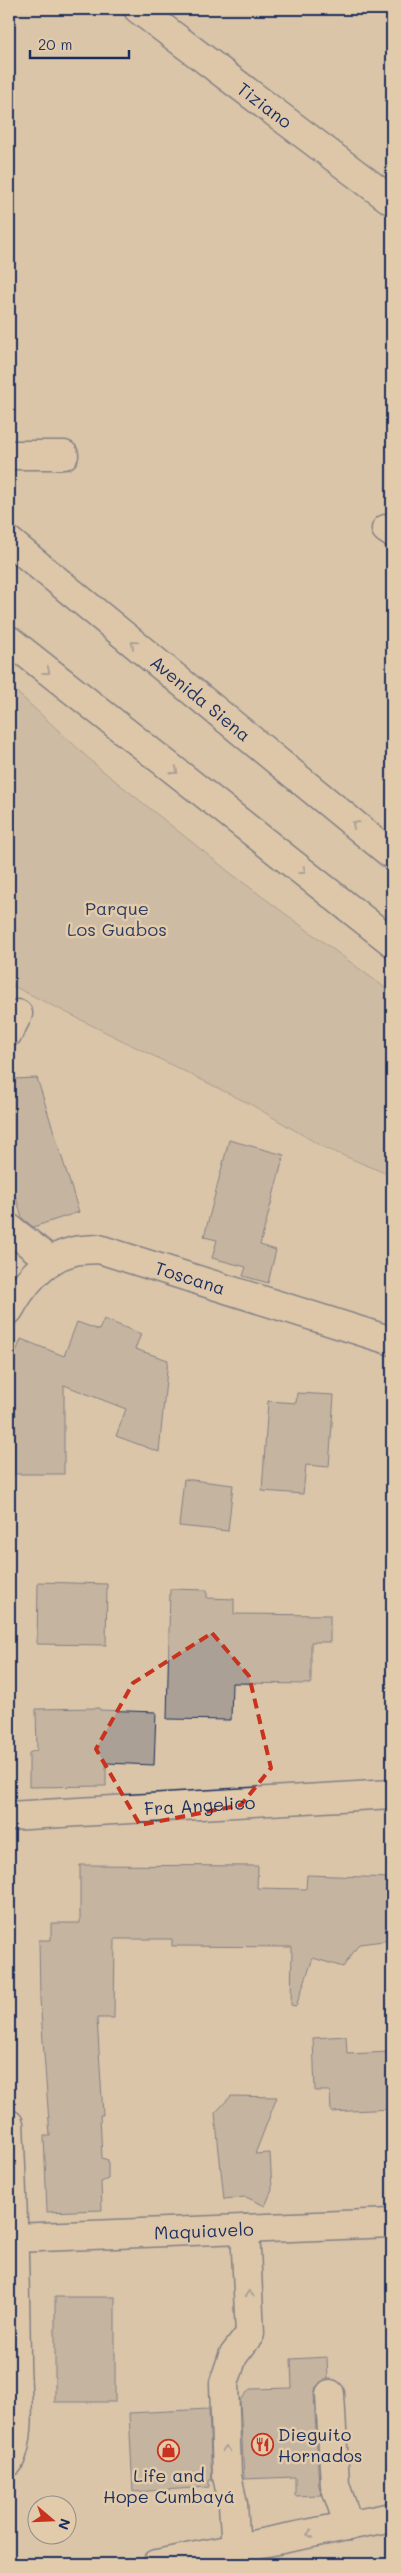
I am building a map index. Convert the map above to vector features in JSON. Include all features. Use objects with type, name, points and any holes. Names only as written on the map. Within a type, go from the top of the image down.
[{"type":"street","name":"Tiziano","points":[[138,9],[392,201]]},
{"type":"street","points":[[9,455],[64,456]]},
{"type":"street","name":"Avenida Siena","points":[[9,541],[392,855]]},
{"type":"street","points":[[9,640],[392,942]]},
{"type":"street","points":[[9,1228],[51,1261]]},
{"type":"street","name":"Toscana","points":[[9,1310],[22,1287],[51,1261],[71,1252],[99,1248],[392,1341]]},
{"type":"street","name":"Fra Angelico","points":[[9,1816],[392,1794]]},
{"type":"street","points":[[9,2124],[14,2238],[12,2456],[9,2462]]},
{"type":"street","name":"Maquiavelo","points":[[14,2238],[392,2224]]},
{"type":"street","points":[[236,2550],[233,2504],[227,2476],[224,2383],[233,2356],[250,2334],[246,2229]]},
{"type":"street","points":[[330,2394],[335,2485],[349,2526]]},
{"type":"street","points":[[156,2564],[236,2550],[392,2517]]},
{"type":"highlighted area","points":[[212,1633],[249,1676],[271,1768],[241,1805],[140,1825],[96,1749],[133,1683]]},
{"type":"green space","name":"Parque Los Guabos","points":[[9,685],[98,767],[233,875],[392,993],[392,1176],[323,1147],[252,1105],[9,984]]},
{"type":"building","points":[[37,1078],[79,1212],[33,1227],[22,1218],[16,1197],[9,1199],[9,1089],[13,1079]]},
{"type":"building","points":[[229,1140],[284,1155],[260,1245],[276,1250],[268,1283],[243,1276],[246,1267],[212,1258],[217,1240],[204,1237]]},
{"type":"building","points":[[104,1319],[141,1334],[135,1349],[168,1360],[159,1452],[116,1436],[126,1409],[64,1385],[64,1474],[14,1474],[15,1411],[9,1371],[21,1339],[64,1356],[77,1322],[99,1330]]},
{"type":"building","points":[[297,1393],[334,1395],[329,1467],[306,1465],[303,1494],[262,1491],[268,1401],[296,1403]]},
{"type":"building","points":[[184,1479],[233,1485],[228,1531],[179,1526]]},
{"type":"building","points":[[38,1582],[107,1584],[106,1645],[37,1644]]},
{"type":"building","points":[[170,1589],[207,1590],[207,1598],[234,1599],[234,1614],[330,1615],[330,1642],[311,1642],[311,1684],[232,1683],[231,1720],[167,1719]]},
{"type":"building","points":[[99,1708],[100,1710],[156,1712],[154,1765],[106,1763],[106,1786],[29,1787],[29,1753],[37,1750],[36,1709]]},
{"type":"building","points":[[80,1865],[258,1866],[257,1888],[306,1889],[307,1875],[392,1878],[392,1940],[359,1944],[343,1967],[313,1958],[296,2006],[291,2005],[292,1947],[172,1946],[172,1939],[115,1939],[114,2018],[97,2018],[103,2115],[100,2115],[102,2158],[108,2160],[108,2179],[101,2182],[102,2210],[47,2212],[44,2136],[50,2136],[40,1999],[39,1940],[51,1940],[51,1923],[80,1923]]},
{"type":"building","points":[[346,2036],[347,2054],[390,2052],[392,2109],[331,2112],[330,2091],[315,2091],[313,2038]]},
{"type":"building","points":[[231,2096],[277,2097],[255,2154],[270,2153],[272,2190],[265,2206],[246,2197],[224,2199],[215,2113]]},
{"type":"building","points":[[55,2297],[115,2297],[115,2402],[55,2402]]},
{"type":"building","points":[[327,2357],[328,2379],[316,2387],[314,2395],[319,2486],[322,2495],[295,2496],[295,2477],[244,2479],[240,2400],[250,2389],[292,2388],[291,2359]]},
{"type":"building","name":"Life and Hope Cumbayá","points":[[209,2409],[212,2480],[209,2480],[209,2487],[133,2492],[129,2413]]},
{"type":"place","name":"Dieguito Hornados","points":[[262,2444]]},
{"type":"place","name":"Life and Hope Cumbayá","points":[[169,2450]]}]
